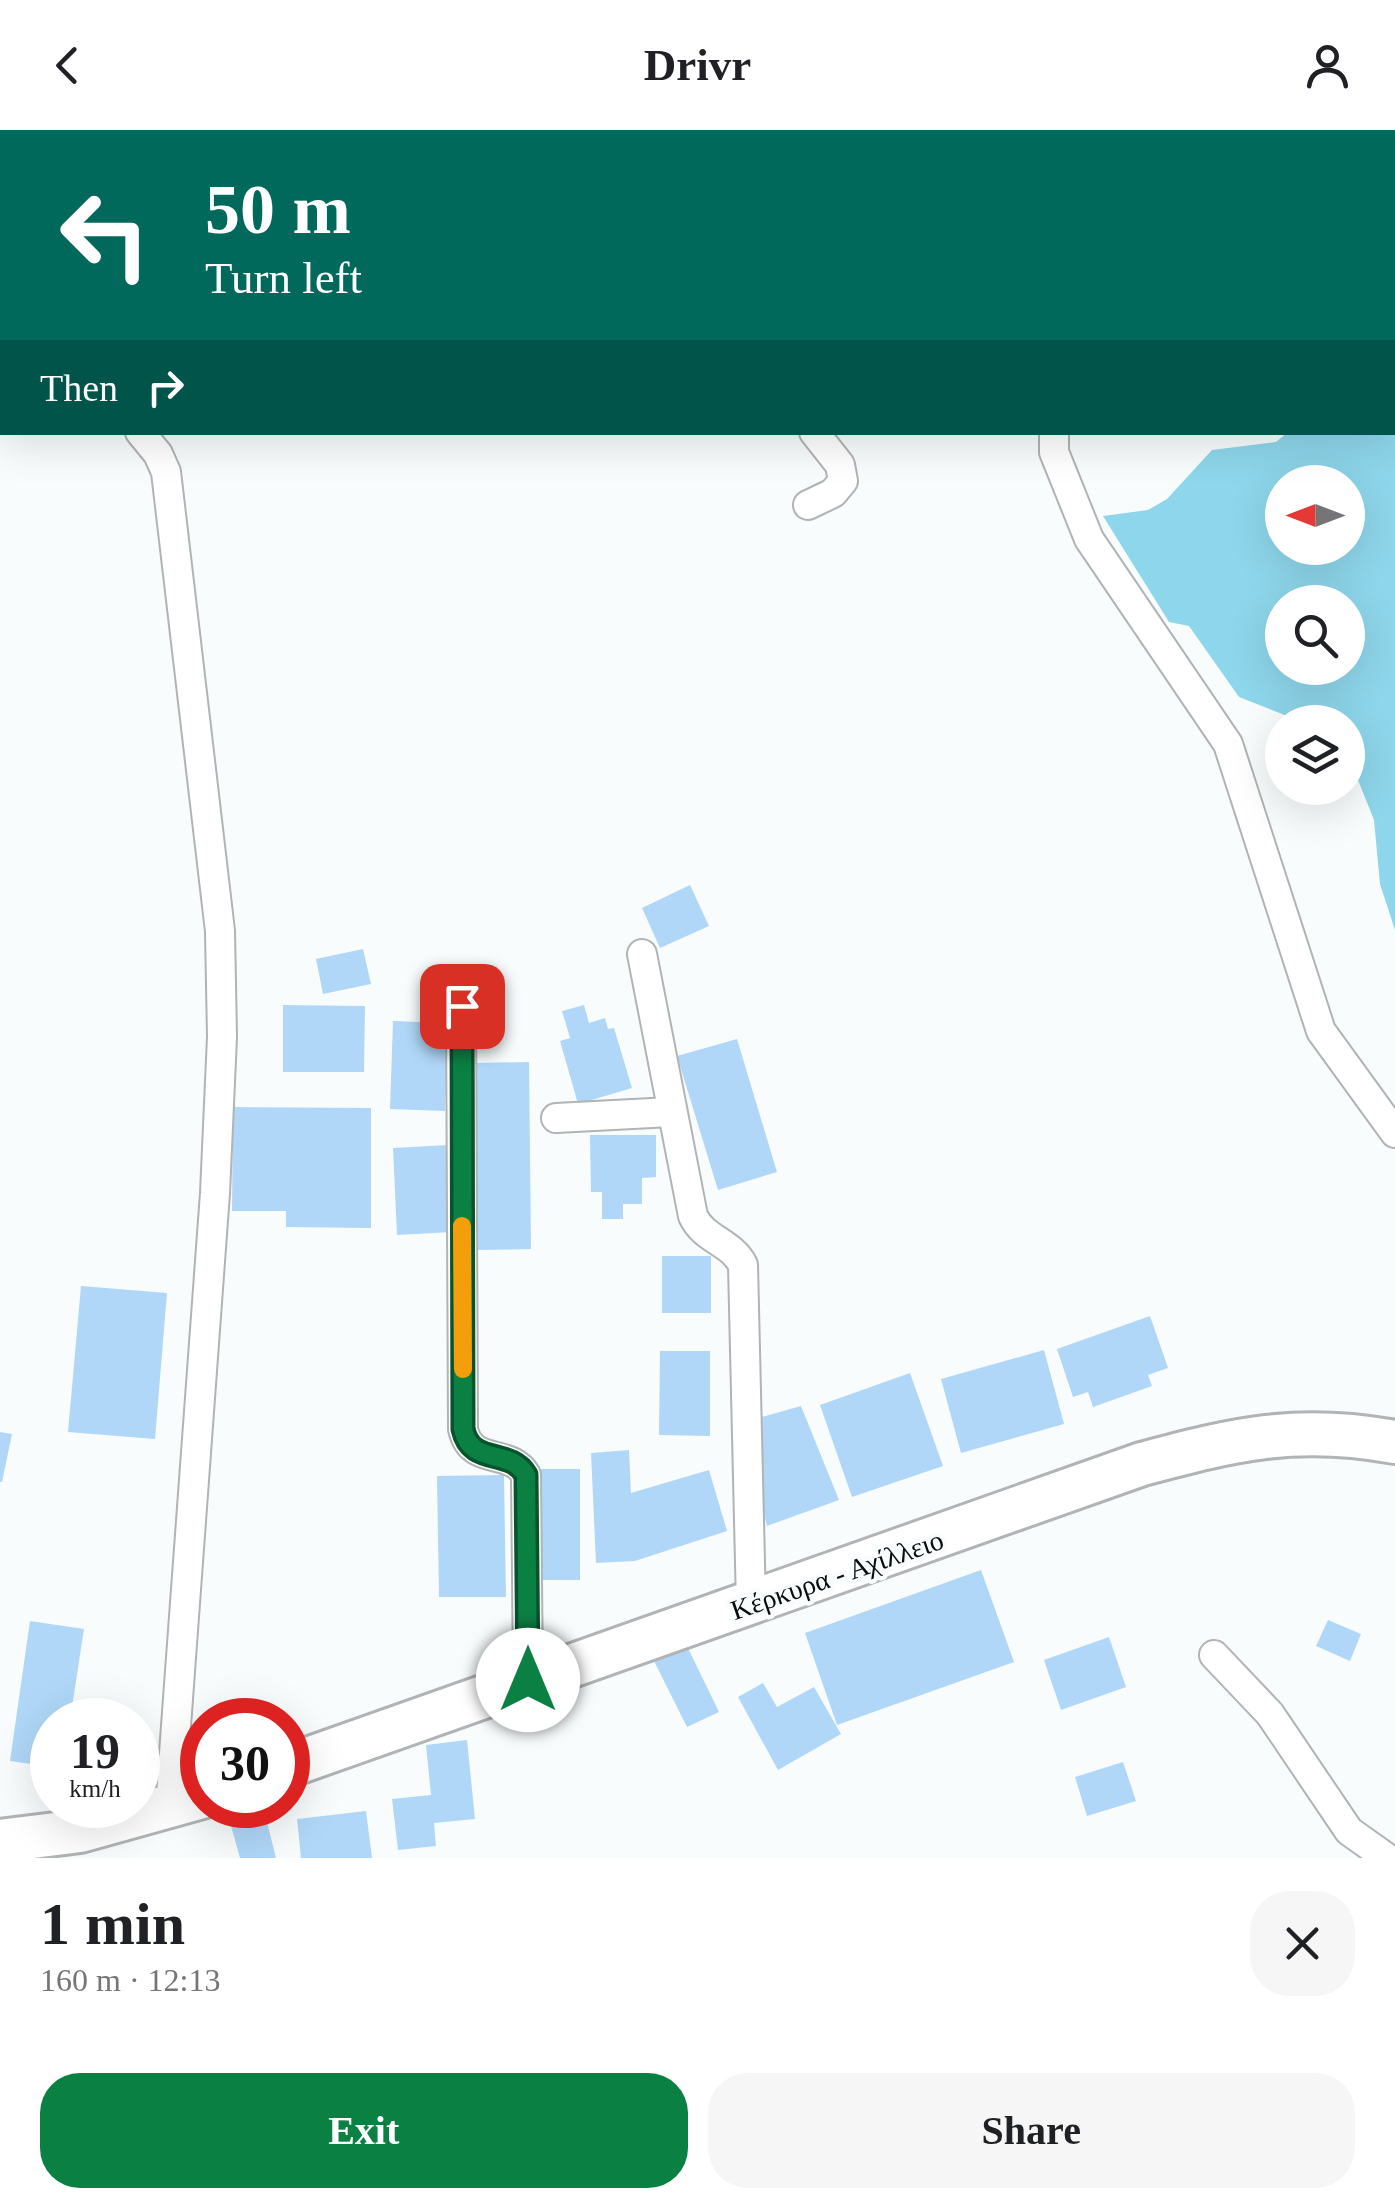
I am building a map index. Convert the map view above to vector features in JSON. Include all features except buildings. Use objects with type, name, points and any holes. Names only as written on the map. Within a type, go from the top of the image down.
[{"type":"main road","name":"Κέρκυρα - Αχίλλειο","points":[[310,1758],[1142,1464],[1223,1442],[1307,1431],[1395,1442]]},
{"type":"main road","points":[[0,1841],[80,1832],[180,1805]]},
{"type":"street","points":[[142,435],[166,472],[220,931],[222,1037],[191,1698]]},
{"type":"street","points":[[808,505],[833,493],[844,481],[840,465],[816,435]]},
{"type":"street","points":[[1054,435],[1054,452],[1089,540],[1228,744],[1322,1031],[1395,1134]]},
{"type":"street","points":[[642,954],[696,1222],[702,1231],[736,1252],[743,1265],[751,1605]]},
{"type":"street","points":[[462,1006],[463,1429],[470,1448],[478,1454],[513,1460],[526,1475],[528,1680]]},
{"type":"street","points":[[556,1118],[671,1112]]},
{"type":"street","points":[[1214,1656],[1270,1714],[1349,1831],[1388,1858]]},
{"type":"shaded area","points":[[1285,435],[1395,435],[1395,930],[1380,884],[1374,820],[1365,798],[1365,705],[1265,707],[1239,697],[1189,626],[1169,622],[1103,516],[1148,510],[1167,499],[1212,450],[1276,442]]},
{"type":"slow traffic","points":[[462,1226],[463,1369]]},
{"type":"route","points":[[462,1006],[463,1429],[470,1448],[478,1454],[513,1460],[526,1475],[528,1680]]}]
